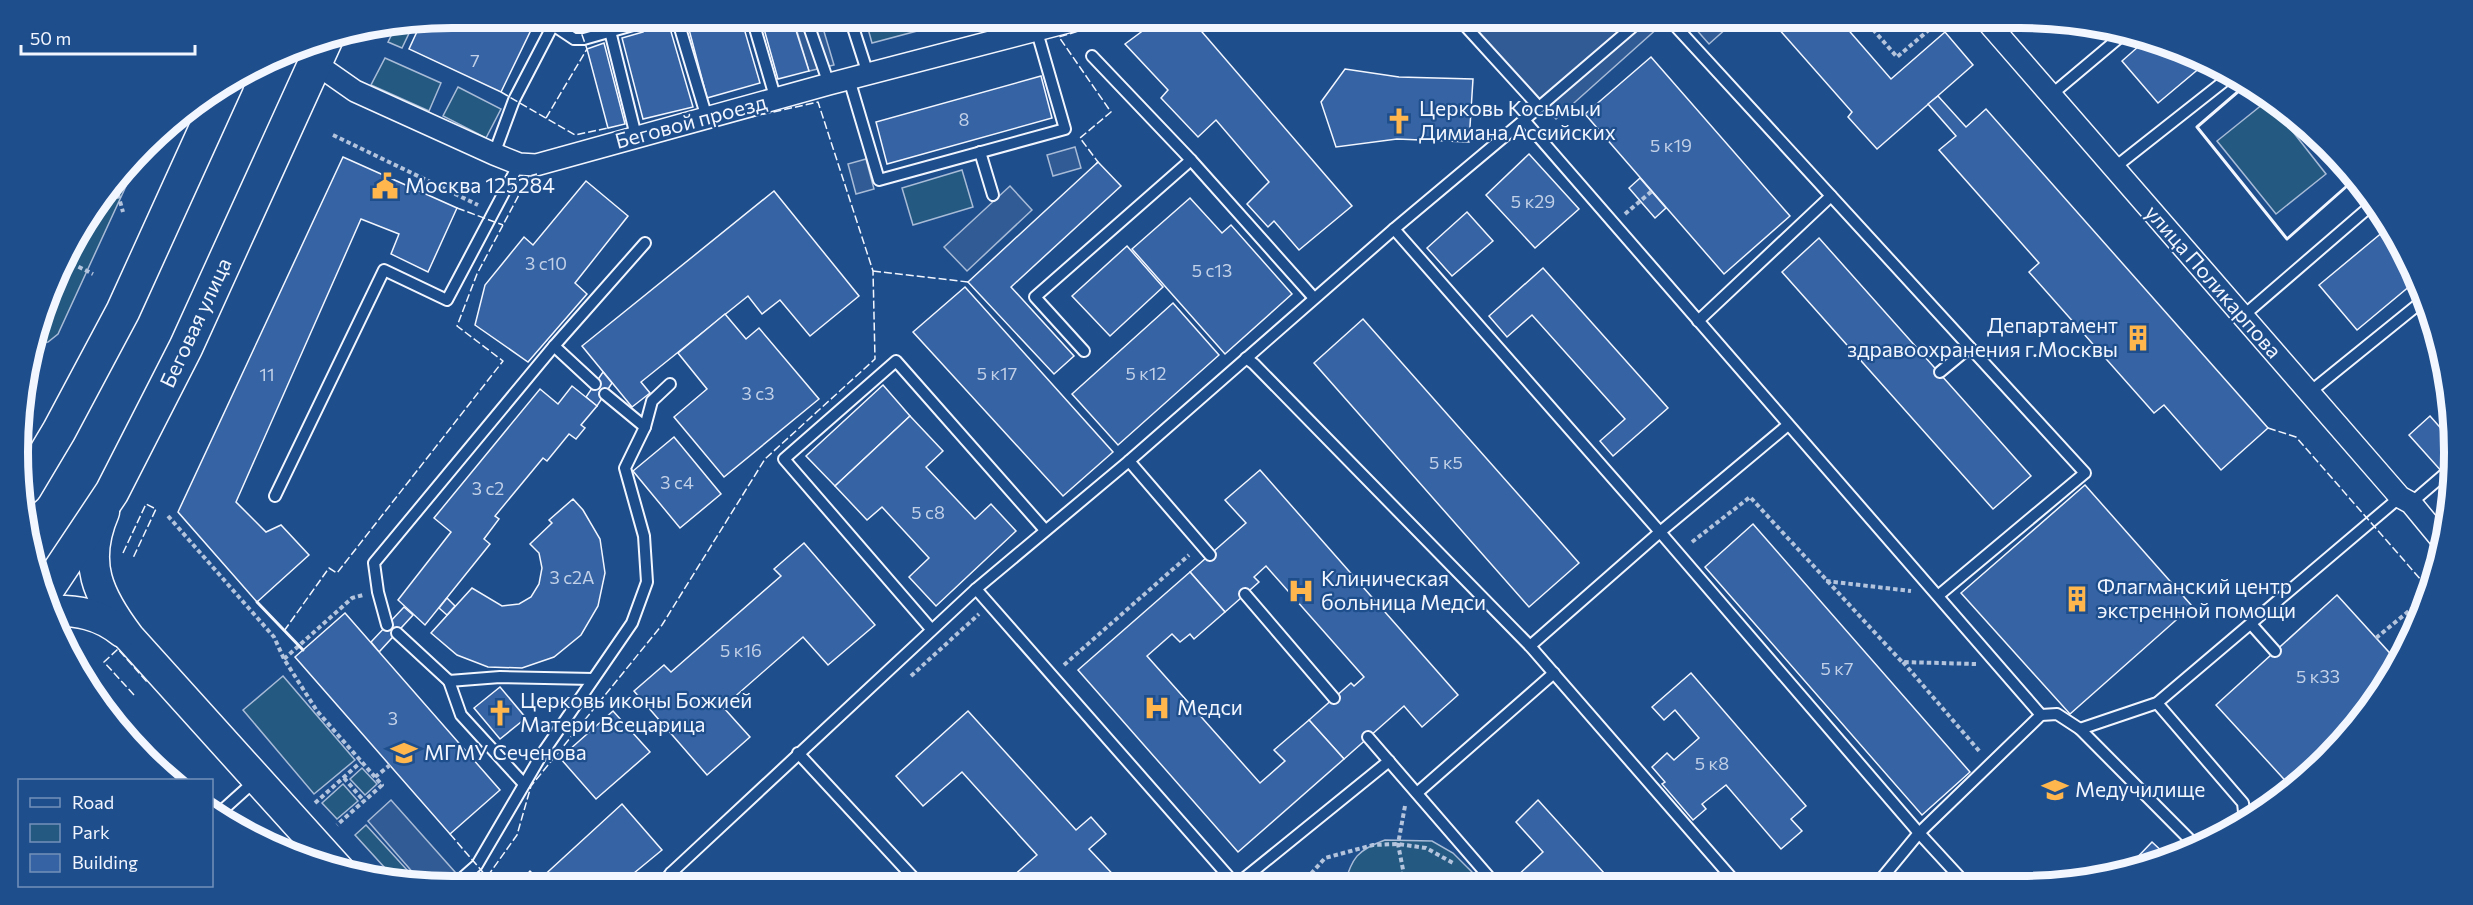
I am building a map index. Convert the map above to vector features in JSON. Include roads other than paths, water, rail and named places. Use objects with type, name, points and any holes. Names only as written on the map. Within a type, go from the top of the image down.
[{"type":"main road","name":"Беговая улица","points":[[50,585],[112,492],[186,347],[321,51]]},
{"type":"main road","points":[[29,481],[123,311],[220,98]]},
{"type":"street","name":"Беговой проезд","points":[[527,164],[707,118],[1026,28]]},
{"type":"street","name":"улица Поликарпова","points":[[1993,28],[2436,534]]},
{"type":"street","points":[[321,51],[355,91],[494,154],[527,164]]},
{"type":"street","points":[[112,492],[98,526],[94,545],[94,566],[98,586],[109,610],[129,637],[328,858]]},
{"type":"street","points":[[59,610],[91,614],[112,623],[129,637]]},
{"type":"lane","points":[[494,154],[514,100],[551,28]]},
{"type":"lane","points":[[558,28],[574,39],[584,39],[622,28]]},
{"type":"lane","points":[[680,28],[707,118]]},
{"type":"lane","points":[[755,28],[776,99]]},
{"type":"lane","points":[[814,28],[849,79]]},
{"type":"lane","points":[[850,28],[849,79],[879,180],[1065,129],[1037,28]]},
{"type":"lane","points":[[1467,28],[1539,107]]},
{"type":"lane","points":[[668,876],[976,589],[1129,461],[1394,229],[1631,28]]},
{"type":"lane","points":[[1677,28],[2085,473],[1939,595]]},
{"type":"lane","points":[[610,31],[636,136]]},
{"type":"lane","points":[[2051,95],[2116,40]]},
{"type":"lane","points":[[1092,57],[1191,160],[1314,298]]},
{"type":"lane","points":[[2114,168],[2224,81]]},
{"type":"lane","points":[[1524,120],[2041,715]]},
{"type":"lane","points":[[980,152],[993,195]]},
{"type":"lane","points":[[1084,351],[1035,297],[1191,160]]},
{"type":"lane","points":[[275,496],[384,270],[447,300],[527,164]]},
{"type":"lane","points":[[1698,321],[1831,196]]},
{"type":"lane","points":[[2243,316],[2367,209]]},
{"type":"lane","points":[[1394,229],[1664,529],[1919,834],[1958,876]]},
{"type":"lane","points":[[387,625],[378,592],[374,563],[554,346],[645,243]]},
{"type":"lane","points":[[2310,392],[2418,305]]},
{"type":"lane","points":[[554,346],[595,384]]},
{"type":"lane","points":[[1940,372],[1969,348]]},
{"type":"lane","points":[[1246,358],[1530,646],[1730,876]]},
{"type":"lane","points":[[931,629],[784,459],[896,361],[1045,530]]},
{"type":"lane","points":[[464,876],[477,865],[524,784],[632,623],[647,582],[644,536],[625,468],[645,427],[652,401],[670,384]]},
{"type":"lane","points":[[605,394],[645,427]]},
{"type":"lane","points":[[1530,646],[1788,425]]},
{"type":"lane","points":[[1129,461],[1210,555]]},
{"type":"lane","points":[[2080,729],[2157,703],[2405,500],[2444,473]]},
{"type":"lane","points":[[976,589],[1228,876]]},
{"type":"lane","points":[[1245,594],[1334,698]]},
{"type":"lane","points":[[2251,624],[2275,651]]},
{"type":"lane","points":[[397,633],[449,681],[461,715],[524,784]]},
{"type":"lane","points":[[1417,793],[1554,673]]},
{"type":"lane","points":[[449,681],[500,677],[593,679]]},
{"type":"lane","points":[[2157,703],[2243,803],[2244,812]]},
{"type":"lane","points":[[1883,876],[1919,834],[2041,715],[2057,714],[2080,729],[2191,841]]},
{"type":"lane","points":[[1368,737],[1488,876]]},
{"type":"lane","points":[[798,753],[912,876]]},
{"type":"lane","points":[[1247,876],[1389,761]]},
{"type":"lane","points":[[224,810],[257,779]]},
{"type":"lane","points":[[671,873],[674,876]]},
{"type":"place","name":"Церковь Косьмы и Димиана Ассийских","points":[[1399,121]]},
{"type":"place","name":"Москва 125284","points":[[385,186]]},
{"type":"place","name":"Департамент здравоохранения г.Москвы","points":[[2138,338]]},
{"type":"place","name":"Клиническая больница Медси","points":[[1301,591]]},
{"type":"place","name":"Флагманский центр экстренной помощи","points":[[2077,599]]},
{"type":"place","name":"Медси","points":[[1157,708]]},
{"type":"place","name":"Церковь иконы Божией Матери Всецарица","points":[[500,713]]},
{"type":"place","name":"МГМУ Сеченова","points":[[404,753]]},
{"type":"place","name":"Медучилище","points":[[2055,790]]}]
